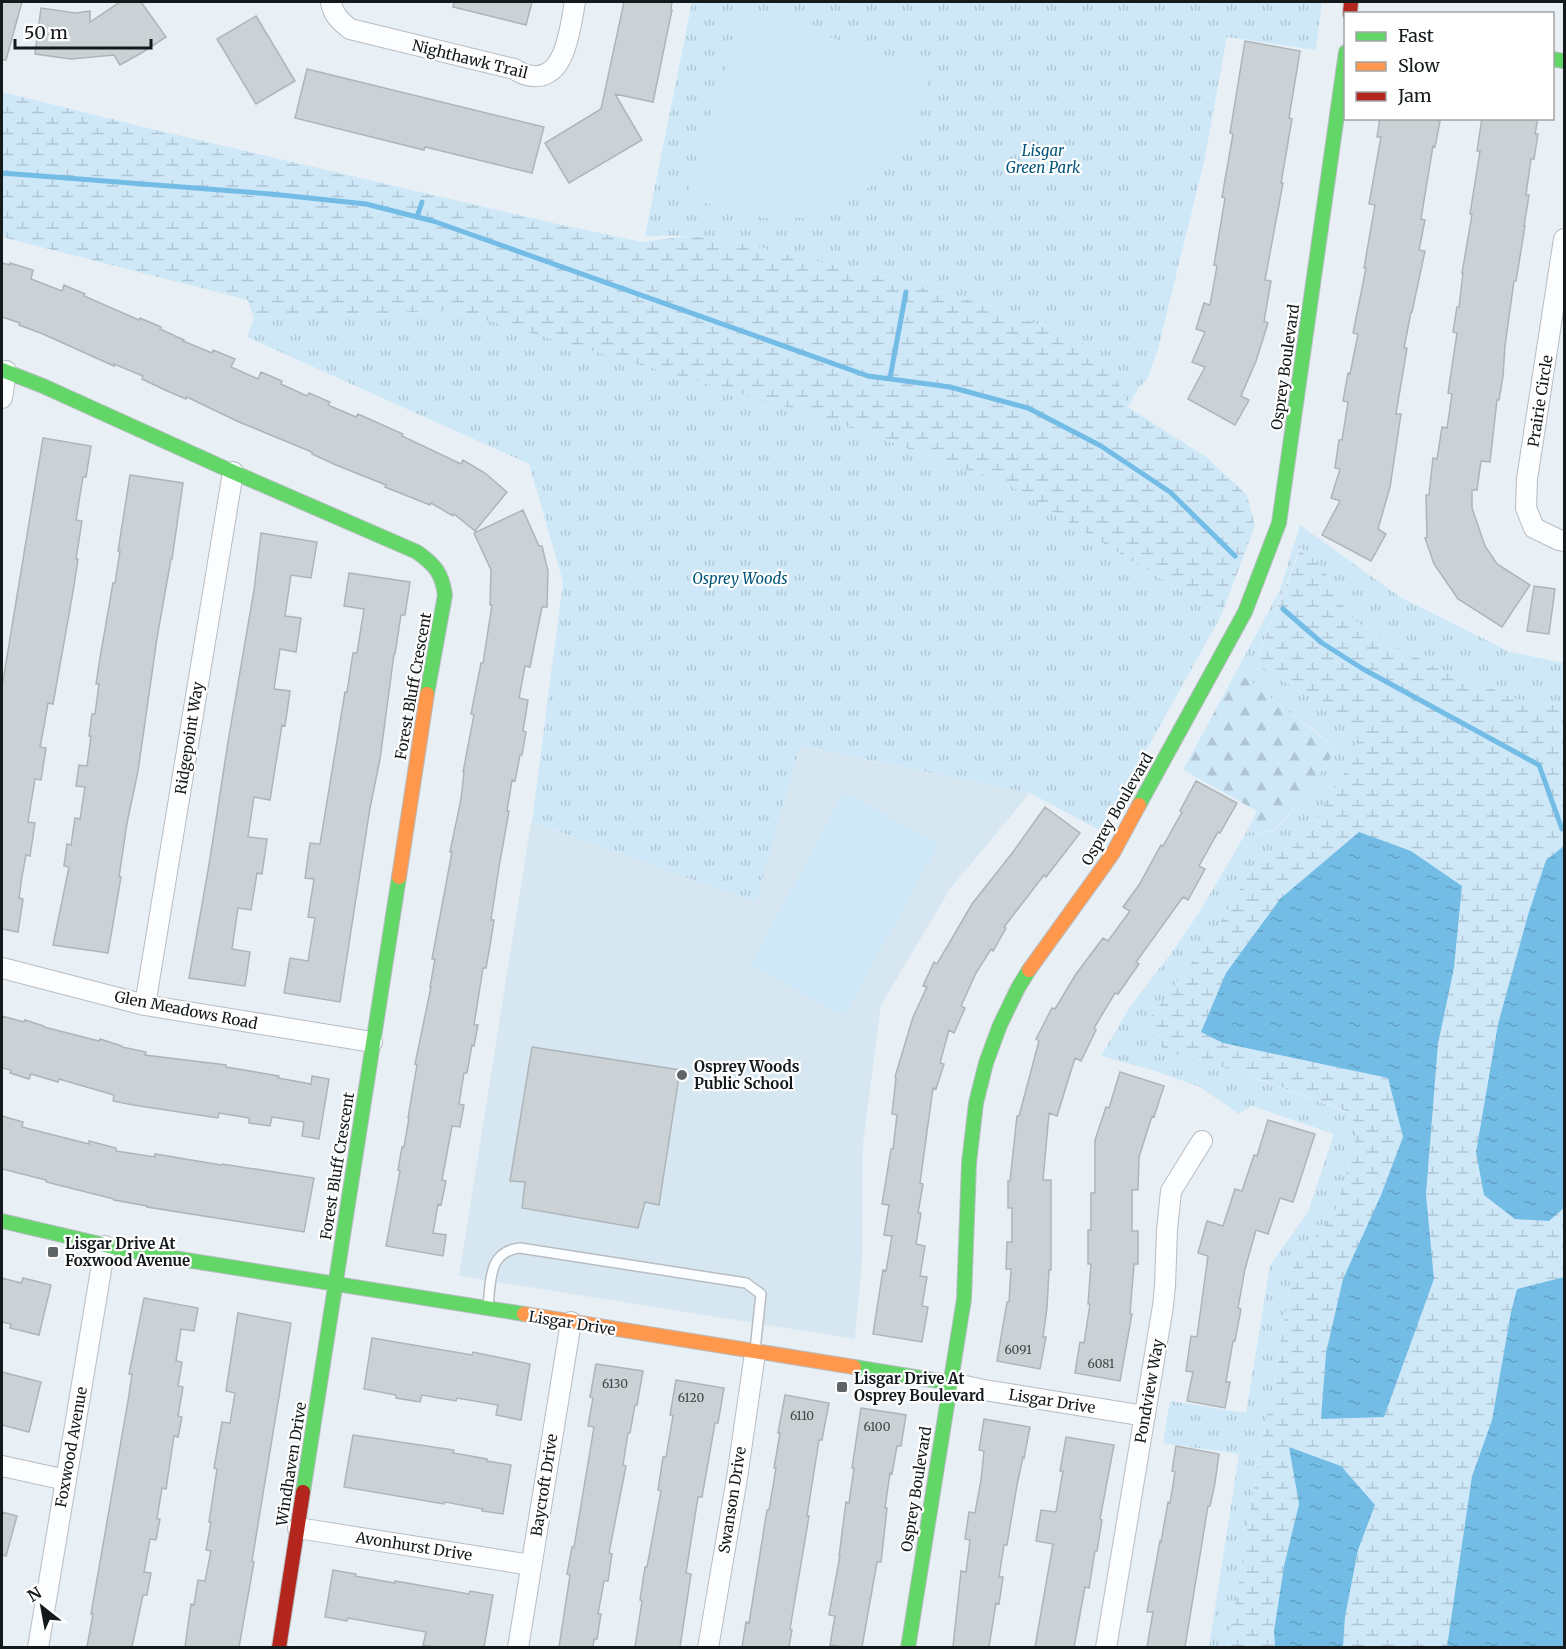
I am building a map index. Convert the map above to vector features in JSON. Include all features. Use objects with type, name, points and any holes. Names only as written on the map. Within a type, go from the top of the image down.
[{"type":"street","name":"Nighthawk Trail","points":[[331,2],[332,10],[339,21],[350,29],[514,69],[528,75],[538,75],[549,73],[563,55],[575,2]]},
{"type":"street","name":"Osprey Boulevard","points":[[908,1647],[964,1299],[967,1263],[968,1170],[973,1122],[984,1071],[1009,1005],[1030,969],[1113,853],[1245,612],[1279,523],[1344,66]]},
{"type":"street","name":"Prairie Circle","points":[[1564,239],[1560,304],[1527,479],[1526,508],[1534,528],[1564,541]]},
{"type":"street","points":[[2,398],[4,370]]},
{"type":"street","name":"Forest Bluff Crescent","points":[[4,370],[417,552],[438,567],[445,585],[372,1042],[336,1285]]},
{"type":"street","name":"Ridgepoint Way","points":[[145,1005],[233,472]]},
{"type":"street","name":"Glen Meadows Road","points":[[2,968],[145,1005],[372,1042]]},
{"type":"street","name":"Pondview Way","points":[[1106,1647],[1163,1306],[1171,1191],[1202,1141]]},
{"type":"street","name":"Lisgar Drive","points":[[2,1221],[105,1246],[1144,1416]]},
{"type":"street","name":"Foxwood Avenue","points":[[39,1647],[105,1246]]},
{"type":"street","name":"Windhaven Drive","points":[[279,1647],[336,1285]]},
{"type":"street","name":"Baycroft Drive","points":[[518,1647],[571,1322]]},
{"type":"street","name":"Swanson Drive","points":[[708,1647],[737,1478],[755,1353]]},
{"type":"street","points":[[2,1466],[66,1480]]},
{"type":"street","name":"Avonhurst Drive","points":[[298,1528],[531,1565]]},
{"type":"lane","points":[[488,1309],[494,1267],[501,1254],[520,1248],[746,1283],[762,1294],[755,1353]]},
{"type":"shaded area","name":"Osprey Woods Public School","points":[[799,746],[1030,793],[950,889],[881,1005],[863,1144],[862,1263],[855,1339],[459,1276],[531,822],[756,901]]},
{"type":"green space","name":"Lisgar Green Park","points":[[692,2],[1322,2],[1316,50],[1227,37],[1204,162],[1158,349],[1147,380],[1139,387],[1128,407],[1115,374],[1090,347],[1068,336],[990,306],[898,280],[725,239],[645,236]]},
{"type":"green space","points":[[745,7],[930,72],[915,135],[874,184],[821,218],[764,218],[686,198]]},
{"type":"green space","points":[[2,92],[553,223],[642,242],[689,236],[725,239],[898,280],[990,306],[1068,336],[1090,347],[1115,374],[1128,407],[1206,457],[1247,495],[1255,526],[1221,616],[1009,485],[454,311],[254,318],[248,300],[2,237]]},
{"type":"green space","name":"Osprey Woods","points":[[454,311],[818,416],[1009,485],[1221,616],[1122,794],[1099,830],[1030,793],[800,746],[756,902],[532,822],[563,582],[529,464],[247,337],[254,318]]},
{"type":"green space","points":[[1300,525],[1400,597],[1510,652],[1564,663],[1564,706],[1519,700],[1457,677],[1398,648],[1361,625],[1343,606],[1327,574],[1310,555],[1300,548],[1255,663],[1304,694],[1321,699],[1338,713],[1352,727],[1358,739],[1356,755],[1303,838],[1294,846],[1258,859],[1215,931],[1148,1020],[1153,1037],[1166,1050],[1243,1074],[1346,1112],[1353,1120],[1357,1134],[1336,1209],[1303,1249],[1294,1264],[1273,1392],[1261,1444],[1228,1647],[1209,1647],[1239,1454],[1163,1443],[1170,1401],[1246,1413],[1270,1265],[1308,1212],[1334,1134],[1252,1106],[1239,1114],[1200,1087],[1152,1070],[1101,1056],[1130,1007],[1200,911],[1247,831],[1254,833],[1275,829],[1304,796],[1337,749],[1237,670],[1280,590]]},
{"type":"green space","points":[[1301,548],[1327,574],[1343,606],[1361,625],[1398,648],[1457,677],[1519,700],[1564,706],[1564,846],[1546,860],[1528,915],[1498,1024],[1476,1152],[1549,1221],[1564,1208],[1564,1277],[1517,1289],[1492,1420],[1472,1476],[1447,1647],[1343,1647],[1345,1617],[1358,1550],[1375,1505],[1289,1447],[1299,1504],[1284,1566],[1274,1631],[1275,1647],[1228,1647],[1261,1444],[1273,1392],[1294,1264],[1303,1249],[1336,1209],[1357,1134],[1353,1120],[1346,1111],[1273,1084],[1173,1053],[1155,1041],[1149,1025],[1148,1020],[1215,931],[1258,859],[1275,851],[1289,848],[1356,755],[1321,699],[1304,694],[1255,664]],"holes":[[[1411,851],[1462,886],[1454,968],[1438,1044],[1426,1194],[1434,1280],[1322,1419],[1326,1353],[1403,1137],[1388,1078],[1223,1043]]]},
{"type":"green space","points":[[1237,670],[1337,749],[1310,789],[1281,823],[1274,829],[1263,832],[1247,831],[1257,811],[1183,770]]},
{"type":"green space","points":[[844,792],[939,844],[844,1016],[750,965]]},
{"type":"water","points":[[1359,832],[1411,851],[1462,886],[1454,968],[1438,1044],[1426,1194],[1434,1279],[1384,1417],[1321,1419],[1326,1353],[1343,1279],[1381,1195],[1403,1137],[1388,1078],[1223,1043],[1201,1032],[1226,973],[1280,899]]},
{"type":"water","points":[[1564,846],[1564,1208],[1549,1221],[1515,1219],[1484,1195],[1476,1152],[1498,1024],[1528,915],[1546,860]]},
{"type":"water","points":[[1564,1277],[1564,1647],[1447,1647],[1472,1476],[1492,1420],[1517,1289]]},
{"type":"water","points":[[1289,1447],[1341,1466],[1375,1505],[1358,1550],[1345,1617],[1343,1647],[1275,1647],[1274,1631],[1284,1566],[1299,1504]]},
{"type":"building","points":[[2,2],[22,2],[6,60],[2,60]]},
{"type":"building","points":[[120,2],[141,2],[166,37],[120,65],[114,55],[71,59],[35,54],[41,8],[75,13],[90,11],[90,22]]},
{"type":"building","points":[[454,2],[532,2],[526,25],[453,7]]},
{"type":"building","points":[[624,2],[672,2],[653,102],[615,94],[642,140],[569,183],[545,143],[601,109]]},
{"type":"building","points":[[256,16],[295,81],[256,104],[217,39]]},
{"type":"building","points":[[1245,41],[1300,51],[1289,118],[1292,119],[1281,183],[1283,183],[1265,280],[1271,281],[1264,321],[1268,323],[1256,361],[1241,396],[1249,400],[1235,425],[1188,399],[1205,367],[1192,362],[1205,332],[1196,329],[1204,303],[1210,305],[1217,266],[1214,265],[1225,198],[1222,197]]},
{"type":"building","points":[[307,69],[544,127],[532,173],[425,147],[424,150],[295,118]]},
{"type":"building","points":[[1380,120],[1440,121],[1435,147],[1433,146],[1421,219],[1425,220],[1419,250],[1425,251],[1404,348],[1407,348],[1396,414],[1401,414],[1390,487],[1378,529],[1386,534],[1371,561],[1322,535],[1340,501],[1331,498],[1340,469],[1335,468],[1348,402],[1343,401],[1358,334],[1353,333],[1366,268],[1364,268],[1375,205],[1369,204],[1381,137],[1377,137]]},
{"type":"building","points":[[1482,120],[1538,120],[1535,134],[1538,134],[1534,159],[1531,159],[1525,226],[1516,281],[1514,281],[1490,462],[1481,461],[1477,490],[1472,490],[1472,508],[1485,546],[1497,564],[1530,585],[1502,627],[1458,599],[1434,564],[1425,538],[1427,537],[1426,495],[1429,495],[1433,458],[1437,459],[1442,427],[1447,428],[1452,394],[1448,393],[1457,333],[1453,332],[1457,307],[1459,307],[1472,215],[1470,214],[1480,151],[1477,151]]},
{"type":"building","points":[[2,263],[33,270],[31,279],[62,291],[64,285],[139,320],[140,318],[161,327],[160,329],[183,341],[212,353],[213,350],[235,359],[231,367],[258,379],[261,372],[307,396],[309,393],[330,402],[328,405],[356,417],[358,414],[403,434],[402,436],[461,464],[463,460],[485,473],[507,492],[475,531],[454,514],[453,516],[431,503],[430,505],[385,487],[386,485],[336,465],[312,452],[239,422],[187,397],[186,399],[165,390],[142,379],[143,376],[19,325],[20,323],[2,317]]},
{"type":"building","points":[[43,438],[91,446],[76,520],[82,521],[73,592],[53,704],[48,703],[40,747],[46,748],[41,780],[35,779],[28,822],[35,823],[30,856],[26,855],[22,876],[19,898],[23,899],[18,932],[2,929],[2,687]]},
{"type":"building","points":[[130,475],[183,483],[108,953],[53,945],[69,867],[64,866],[67,844],[71,845],[75,818],[80,819],[85,787],[76,786],[79,765],[87,766],[92,714],[95,714],[99,684],[96,684],[113,583],[115,583]]},
{"type":"building","points":[[523,510],[539,546],[542,546],[548,571],[547,607],[542,607],[530,667],[525,666],[519,698],[528,700],[523,731],[526,732],[515,781],[512,780],[491,920],[494,920],[490,946],[486,968],[483,968],[474,1025],[478,1025],[467,1073],[464,1073],[459,1104],[464,1105],[460,1127],[452,1126],[442,1180],[446,1181],[441,1205],[438,1204],[433,1233],[446,1235],[443,1256],[386,1246],[409,1118],[417,1065],[415,1064],[431,987],[435,959],[432,959],[474,715],[471,714],[481,663],[483,663],[492,605],[490,605],[491,570],[474,533]]},
{"type":"building","points":[[261,533],[317,542],[311,578],[291,575],[285,616],[301,618],[296,652],[280,649],[274,689],[290,691],[285,726],[282,725],[270,800],[254,797],[248,837],[267,839],[262,874],[257,873],[251,910],[238,908],[232,949],[250,952],[245,986],[189,978],[254,590]]},
{"type":"building","points":[[349,573],[410,582],[405,615],[401,615],[394,654],[380,759],[370,808],[340,1002],[284,993],[290,958],[308,961],[315,918],[308,917],[314,879],[305,878],[310,843],[320,844],[345,692],[347,692],[353,653],[357,653],[364,609],[344,606]]},
{"type":"building","points":[[1534,586],[1555,589],[1549,634],[1527,631]]},
{"type":"building","points":[[1196,781],[1237,803],[1199,866],[1205,869],[1188,900],[1183,897],[1136,962],[1139,964],[1118,994],[1115,993],[1094,1028],[1096,1030],[1081,1061],[1075,1058],[1057,1116],[1049,1113],[1043,1180],[1051,1180],[1051,1270],[1049,1270],[1043,1337],[1046,1337],[1040,1369],[997,1361],[1007,1302],[1009,1302],[1011,1269],[1006,1269],[1007,1242],[1012,1242],[1012,1208],[1008,1208],[1008,1181],[1010,1181],[1017,1116],[1019,1116],[1039,1041],[1036,1039],[1052,1008],[1055,1009],[1076,974],[1103,938],[1108,941],[1130,911],[1123,907],[1139,885],[1161,845],[1163,846]]},
{"type":"building","points":[[1045,807],[1080,833],[1004,927],[1006,928],[993,951],[991,949],[976,973],[961,1006],[965,1008],[954,1033],[949,1030],[940,1063],[944,1064],[936,1089],[933,1088],[920,1183],[923,1184],[916,1244],[925,1246],[920,1276],[927,1277],[922,1306],[928,1307],[922,1342],[873,1334],[883,1270],[886,1271],[892,1236],[884,1235],[889,1205],[882,1204],[897,1115],[892,1114],[895,1077],[913,1017],[927,987],[923,986],[934,962],[937,964],[972,904]]},
{"type":"building","points":[[2,1016],[24,1022],[25,1020],[99,1041],[100,1039],[146,1052],[145,1055],[226,1065],[226,1067],[311,1084],[312,1076],[329,1079],[319,1139],[302,1136],[304,1122],[272,1117],[270,1126],[249,1123],[249,1118],[219,1113],[218,1118],[133,1105],[113,1101],[114,1095],[59,1079],[58,1082],[31,1074],[29,1079],[10,1073],[11,1070],[2,1068]]},
{"type":"building","points":[[532,1047],[680,1070],[659,1205],[645,1202],[638,1228],[522,1208],[525,1182],[510,1181]]},
{"type":"building","points":[[1120,1072],[1164,1086],[1139,1157],[1138,1190],[1132,1190],[1132,1231],[1138,1231],[1138,1264],[1134,1264],[1130,1314],[1132,1314],[1120,1381],[1075,1373],[1080,1342],[1084,1343],[1090,1304],[1088,1304],[1091,1264],[1088,1264],[1088,1230],[1091,1230],[1091,1193],[1095,1193],[1095,1140],[1106,1107],[1109,1108]]},
{"type":"building","points":[[2,1116],[23,1122],[22,1127],[89,1144],[89,1141],[116,1148],[116,1151],[155,1157],[155,1154],[314,1178],[304,1232],[147,1207],[2,1169]]},
{"type":"building","points":[[1268,1120],[1315,1134],[1293,1202],[1280,1198],[1268,1234],[1256,1230],[1245,1269],[1238,1308],[1241,1309],[1226,1382],[1230,1382],[1225,1408],[1187,1401],[1193,1372],[1186,1371],[1191,1336],[1197,1337],[1208,1256],[1198,1253],[1207,1221],[1223,1226],[1235,1189],[1242,1191],[1254,1155],[1257,1156]]},
{"type":"building","points":[[2,1278],[21,1283],[23,1278],[51,1285],[39,1335],[10,1328],[11,1324],[2,1322]]},
{"type":"building","points":[[144,1298],[198,1308],[194,1331],[181,1329],[176,1361],[182,1362],[178,1386],[183,1387],[178,1416],[182,1417],[178,1437],[174,1436],[166,1489],[162,1488],[156,1540],[150,1539],[144,1572],[151,1573],[147,1595],[143,1595],[132,1647],[87,1647],[128,1401],[132,1374],[129,1374]]},
{"type":"building","points":[[238,1313],[291,1323],[252,1561],[254,1562],[239,1647],[185,1647],[191,1604],[194,1605],[198,1580],[205,1581],[211,1551],[206,1550],[217,1469],[214,1468],[222,1422],[230,1423],[235,1393],[226,1391]]},
{"type":"building","points":[[372,1338],[472,1355],[473,1352],[530,1364],[521,1420],[496,1415],[498,1405],[422,1395],[420,1402],[364,1389]]},
{"type":"building","points":[[596,1364],[643,1371],[637,1405],[635,1405],[630,1433],[628,1433],[623,1465],[626,1466],[609,1553],[612,1554],[608,1581],[604,1581],[598,1614],[601,1614],[597,1639],[594,1639],[593,1647],[559,1647],[570,1575],[567,1574],[572,1547],[574,1547],[594,1427],[588,1426]]},
{"type":"building","points":[[2,1372],[41,1382],[29,1432],[2,1425]]},
{"type":"building","points":[[676,1380],[724,1388],[718,1423],[715,1423],[702,1497],[698,1497],[686,1573],[691,1574],[680,1647],[635,1647],[645,1567],[647,1567],[661,1491],[658,1490],[663,1457],[666,1457],[673,1416],[670,1415]]},
{"type":"building","points":[[785,1395],[829,1403],[822,1440],[819,1440],[790,1629],[792,1630],[789,1647],[742,1647],[746,1622],[749,1623],[767,1510],[769,1510]]},
{"type":"building","points":[[861,1408],[906,1415],[901,1446],[897,1446],[892,1474],[890,1473],[881,1562],[877,1562],[862,1647],[847,1647],[830,1645],[835,1616],[829,1615],[840,1556],[846,1502],[849,1503]]},
{"type":"building","points":[[984,1419],[1030,1427],[1007,1545],[1004,1545],[999,1577],[1003,1577],[989,1647],[953,1647],[961,1571],[966,1572],[970,1540],[965,1539],[969,1512],[975,1513],[981,1480],[984,1451],[979,1450]]},
{"type":"building","points":[[353,1435],[454,1450],[453,1453],[511,1465],[503,1514],[445,1502],[444,1504],[344,1487]]},
{"type":"building","points":[[1066,1437],[1114,1445],[1100,1519],[1102,1520],[1097,1551],[1095,1551],[1089,1588],[1085,1587],[1074,1647],[1035,1647],[1053,1544],[1036,1541],[1041,1510],[1056,1512]]},
{"type":"building","points":[[1176,1446],[1219,1454],[1215,1483],[1210,1506],[1208,1506],[1185,1647],[1147,1647],[1153,1612],[1147,1612],[1168,1502],[1170,1503]]},
{"type":"building","points":[[2,1512],[17,1516],[6,1556],[2,1555]]},
{"type":"building","points":[[333,1570],[395,1583],[395,1581],[469,1594],[470,1591],[493,1595],[484,1647],[423,1645],[426,1632],[348,1618],[347,1621],[325,1617]]},
{"type":"waterway","points":[[2,173],[271,194],[366,204],[433,221],[868,376],[950,387],[1028,408],[1101,446],[1170,492],[1235,556]]},
{"type":"waterway","points":[[417,217],[422,202]]},
{"type":"waterway","points":[[890,378],[906,292]]},
{"type":"waterway","points":[[1283,609],[1322,643],[1363,669],[1539,765],[1562,829]]},
{"type":"traffic: fast","points":[[1554,59],[1564,61]]},
{"type":"traffic: fast","points":[[1139,805],[1245,612],[1279,523],[1344,66]]},
{"type":"traffic: fast","points":[[2,370],[43,386],[417,552],[440,575],[445,595],[427,694]]},
{"type":"traffic: fast","points":[[303,1492],[399,877]]},
{"type":"traffic: fast","points":[[908,1648],[964,1299],[969,1163],[976,1103],[986,1063],[1000,1025],[1029,970]]},
{"type":"traffic: fast","points":[[2,1221],[130,1251],[524,1314]]},
{"type":"traffic: fast","points":[[854,1367],[951,1383]]},
{"type":"traffic: slow","points":[[399,877],[427,694]]},
{"type":"traffic: slow","points":[[1029,970],[1113,853],[1139,805]]},
{"type":"traffic: slow","points":[[524,1314],[854,1367]]},
{"type":"traffic: jam","points":[[1350,12],[1351,2]]},
{"type":"traffic: jam","points":[[279,1648],[303,1492]]},
{"type":"place","name":"Osprey Woods Public School","points":[[682,1075]]},
{"type":"place","name":"Lisgar Drive At Foxwood Avenue","points":[[53,1252]]},
{"type":"place","name":"Lisgar Drive At Osprey Boulevard","points":[[842,1387]]}]
